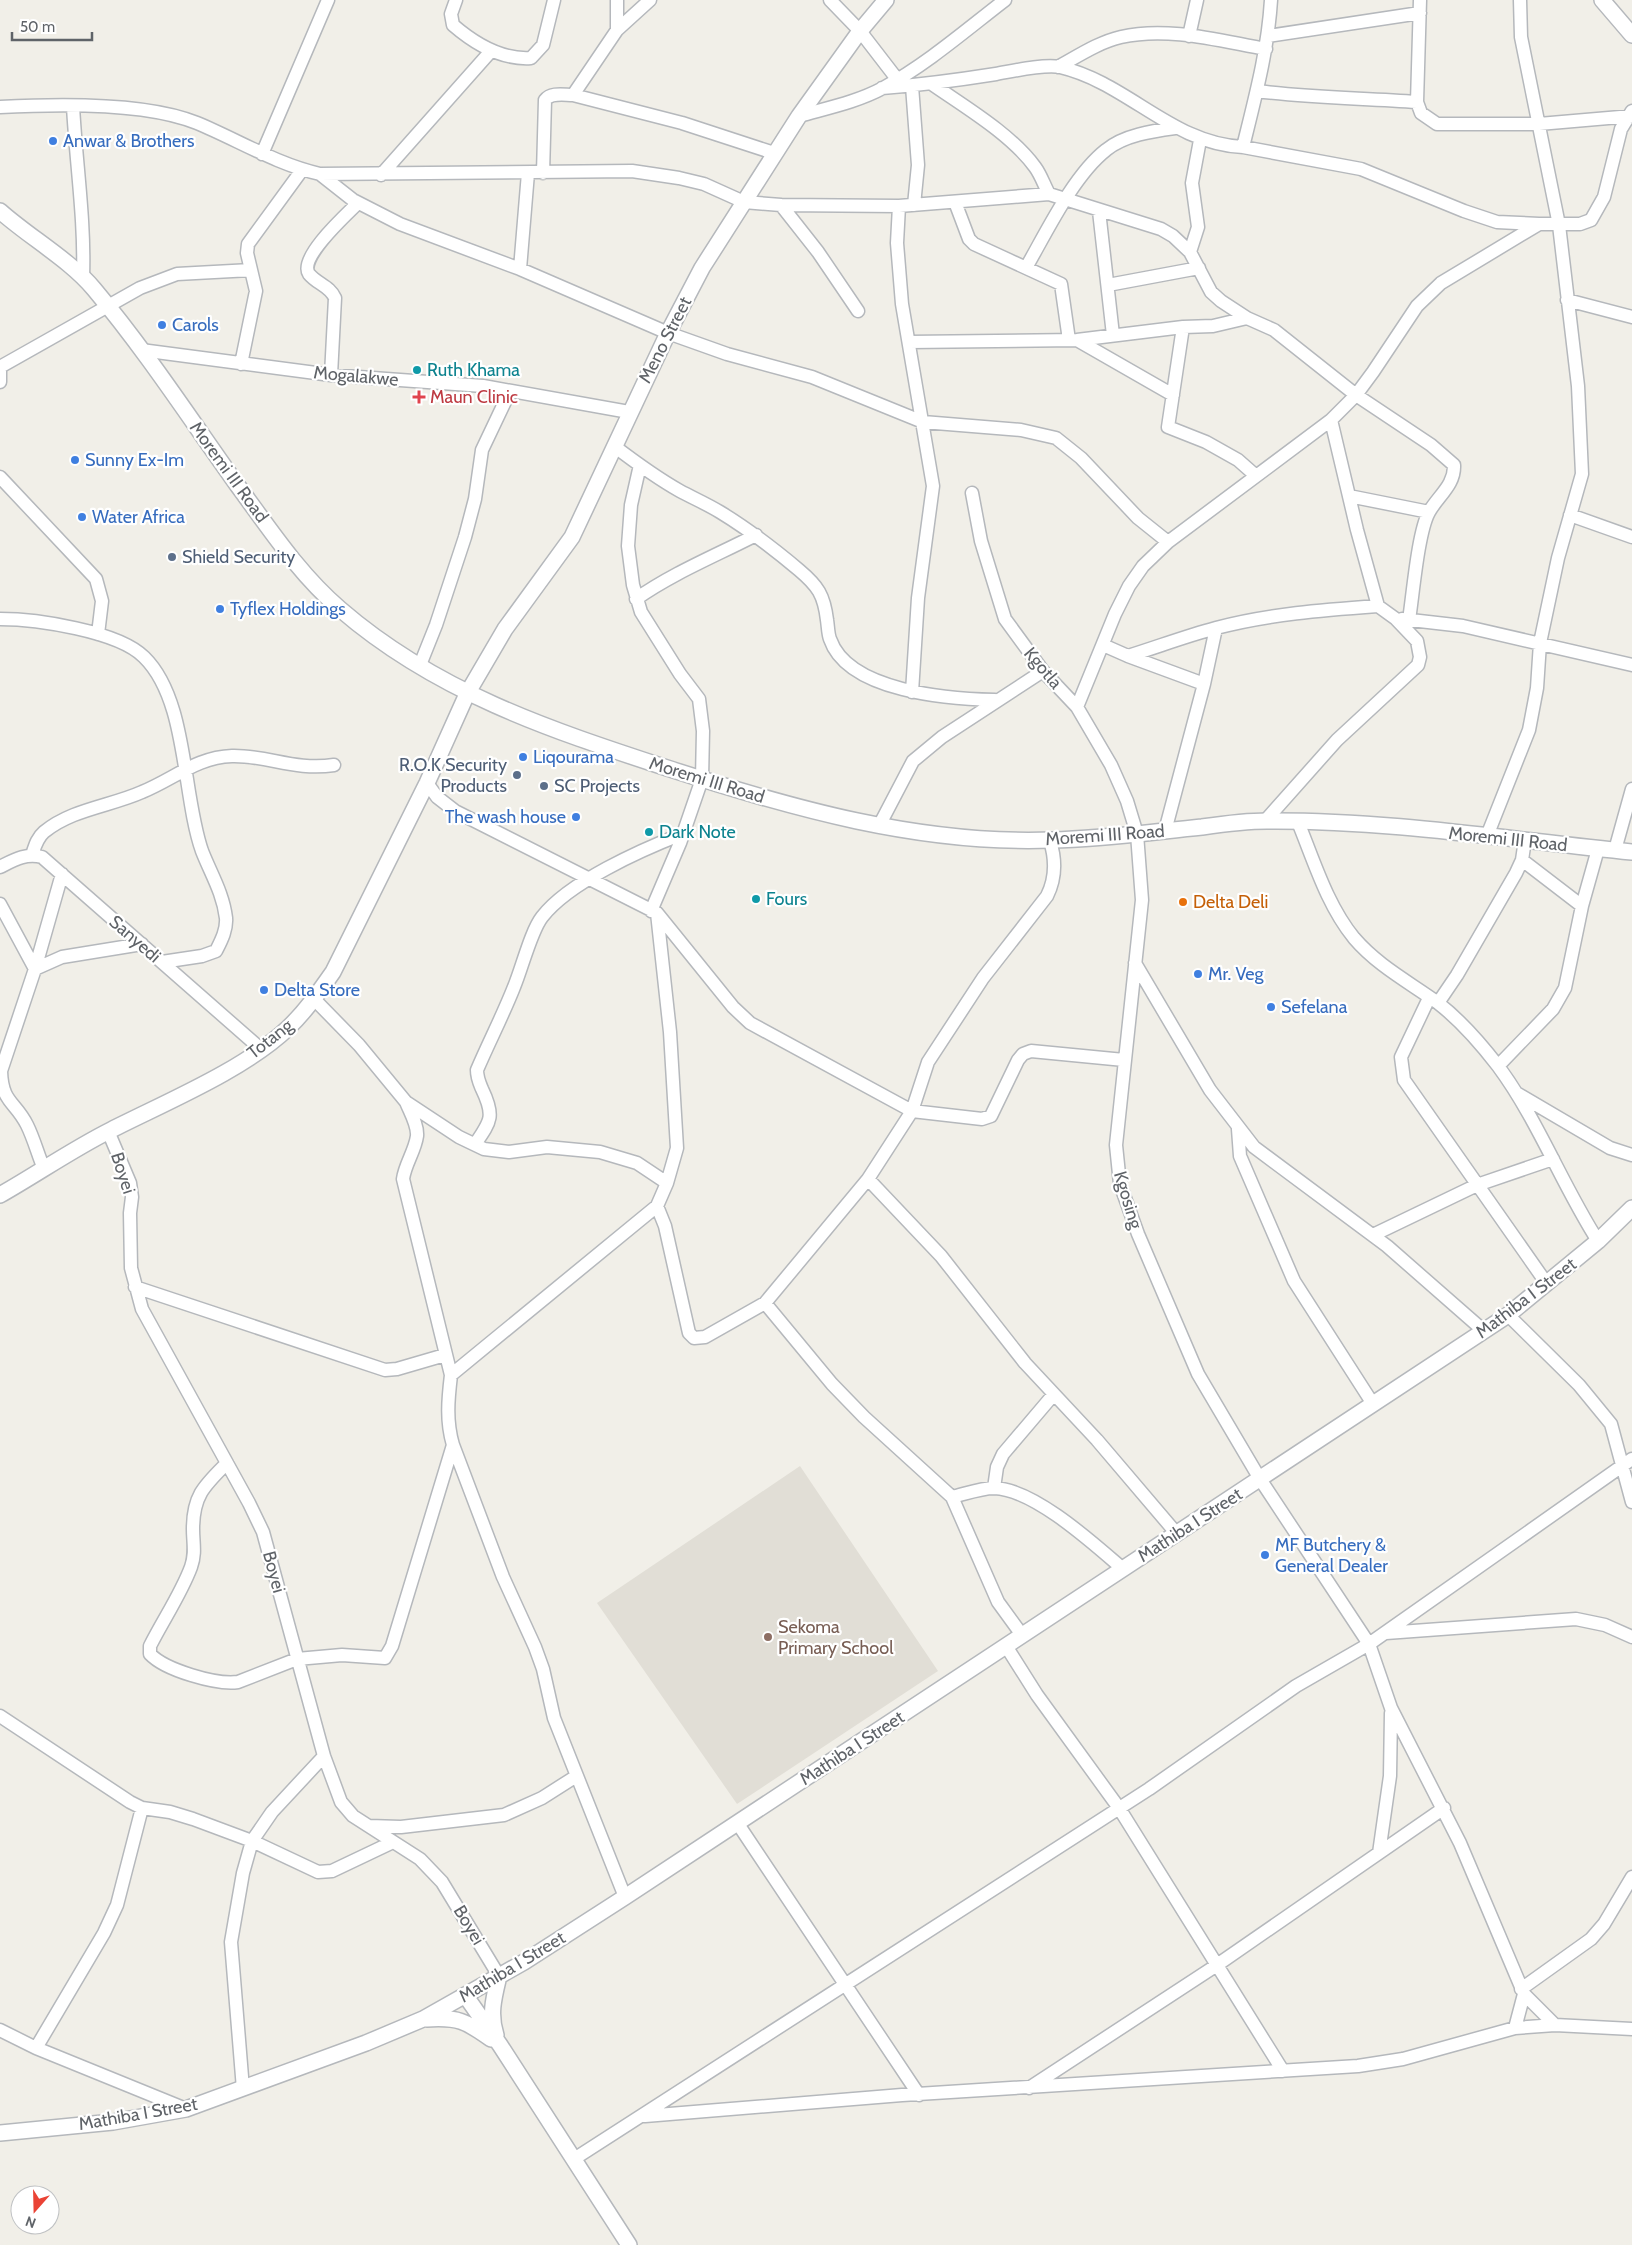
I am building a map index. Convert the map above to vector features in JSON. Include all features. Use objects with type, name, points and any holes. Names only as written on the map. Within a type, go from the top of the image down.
[{"type":"street","points":[[262,154],[328,0]]},
{"type":"street","points":[[456,0],[451,14],[453,25],[491,51],[518,59],[531,58],[542,45],[554,0]]},
{"type":"street","points":[[617,0],[617,30]]},
{"type":"street","points":[[573,95],[617,30],[650,0]]},
{"type":"street","points":[[830,0],[860,31],[897,79]]},
{"type":"street","name":"Meno Street","points":[[467,694],[505,629],[572,536],[629,412],[702,268],[799,116],[860,31],[886,0]]},
{"type":"street","points":[[799,116],[882,88],[1005,0]]},
{"type":"street","points":[[1189,36],[1197,0]]},
{"type":"street","points":[[1244,147],[1266,48],[1271,0]]},
{"type":"street","points":[[1420,0],[1417,102],[1421,113],[1437,124],[1539,124],[1631,114]]},
{"type":"street","points":[[1488,836],[1529,730],[1537,688],[1540,643],[1570,515],[1582,474],[1578,386],[1559,225],[1521,37],[1520,0]]},
{"type":"street","points":[[1602,0],[1632,35]]},
{"type":"street","points":[[1268,36],[1420,13]]},
{"type":"street","points":[[882,88],[932,84],[1028,69],[1058,67],[1081,54],[1119,37],[1155,33],[1189,36],[1266,48]]},
{"type":"street","points":[[382,175],[491,51]]},
{"type":"street","points":[[1058,67],[1115,90],[1144,106],[1175,128],[1200,140],[1224,146],[1244,147],[1361,169],[1464,211],[1497,222],[1559,225],[1580,224],[1591,220],[1598,211],[1604,197],[1616,144],[1631,114]]},
{"type":"street","points":[[932,84],[1023,152],[1036,168],[1049,194]]},
{"type":"street","points":[[912,86],[918,165],[914,205]]},
{"type":"street","points":[[1257,91],[1290,95],[1350,96],[1417,102]]},
{"type":"street","points":[[543,173],[545,100],[549,96],[573,95],[682,122],[774,153]]},
{"type":"street","points":[[73,106],[78,184],[83,218],[83,277]]},
{"type":"street","points":[[0,107],[73,106],[143,110],[172,115],[196,123],[262,154],[302,170],[320,174],[382,175],[632,171],[704,184],[744,202],[781,205],[899,206],[1049,194],[1161,229],[1173,236],[1190,252],[1210,292],[1247,318],[1274,330],[1356,395],[1431,445],[1454,465],[1454,474],[1444,493],[1429,512],[1422,530],[1409,620]]},
{"type":"street","points":[[1027,266],[1064,200],[1106,150],[1133,137],[1175,128]]},
{"type":"street","points":[[1190,252],[1198,227],[1192,183],[1200,140]]},
{"type":"street","points":[[241,364],[256,302],[256,291],[248,244],[302,170]]},
{"type":"street","points":[[520,269],[528,173]]},
{"type":"street","points":[[320,174],[358,203],[400,224],[520,269],[668,333],[727,354],[820,380],[923,422],[1021,430],[1056,438],[1081,458],[1138,518],[1168,542]]},
{"type":"street","points":[[955,202],[971,242],[1027,266],[1061,284],[1073,340],[1173,395]]},
{"type":"street","points":[[331,375],[335,298],[332,292],[310,275],[307,268],[308,260],[325,236],[358,203]]},
{"type":"street","points":[[781,205],[818,252],[858,311]]},
{"type":"street","points":[[899,206],[897,243],[902,304],[933,486],[924,536],[918,589],[912,692]]},
{"type":"street","name":"Moremi III Road","points":[[0,211],[83,277],[141,350],[264,522],[320,591],[342,611],[420,665],[467,694],[548,728],[774,801],[879,826],[938,835],[1050,841],[1265,821],[1352,823],[1632,852]]},
{"type":"street","points":[[1099,211],[1113,335]]},
{"type":"street","points":[[1077,707],[1129,586],[1143,566],[1168,542],[1255,475],[1331,420],[1356,395],[1407,318],[1427,294],[1468,266],[1539,224]]},
{"type":"street","points":[[1108,285],[1199,268]]},
{"type":"street","points":[[0,382],[0,368],[140,288],[156,284],[177,274],[251,270]]},
{"type":"street","points":[[1567,300],[1632,318]]},
{"type":"street","points":[[909,342],[1073,340],[1183,327],[1213,326],[1247,318]]},
{"type":"street","points":[[1183,327],[1167,422],[1170,429],[1206,442],[1238,460],[1255,475]]},
{"type":"street","name":"Mogalakwe","points":[[141,350],[331,375],[483,386],[629,412]]},
{"type":"street","points":[[420,665],[436,626],[466,537],[475,499],[482,450],[510,391]]},
{"type":"street","points":[[1331,420],[1378,606]]},
{"type":"street","points":[[614,446],[640,465],[756,535],[813,582],[822,595],[830,639],[836,651],[849,664],[889,686],[912,692],[954,699],[995,700]]},
{"type":"street","points":[[451,1375],[657,1206],[667,1183],[677,1148],[670,1032],[654,912],[702,779],[703,731],[699,699],[661,644],[641,612],[636,599],[628,546],[631,505],[640,465]]},
{"type":"street","points":[[1,480],[96,578],[102,601],[98,634]]},
{"type":"street","name":"Kgotla","points":[[972,493],[981,541],[1005,618],[1043,671],[1077,707],[1111,765],[1127,801],[1137,834]]},
{"type":"street","points":[[1349,496],[1429,512]]},
{"type":"street","points":[[1570,515],[1632,537]]},
{"type":"street","points":[[636,599],[679,572],[756,535]]},
{"type":"street","points":[[1128,656],[1216,628],[1309,610],[1378,606],[1396,619],[1417,642],[1420,657],[1418,665],[1337,740],[1265,821]]},
{"type":"street","points":[[0,619],[24,619],[98,634],[122,642],[144,656],[159,675],[174,714],[202,850],[218,884],[226,920],[225,931],[216,951],[202,956],[162,962]]},
{"type":"street","points":[[1396,619],[1463,626],[1632,665]]},
{"type":"street","points":[[1165,831],[1204,684],[1216,628]]},
{"type":"street","points":[[1103,645],[1204,684]]},
{"type":"street","points":[[879,826],[913,761],[942,737],[995,700],[1043,671]]},
{"type":"street","name":"Totang","points":[[0,1195],[108,1131],[192,1089],[262,1050],[288,1028],[314,999],[332,972],[427,783],[467,694]]},
{"type":"street","points":[[0,867],[21,856],[32,855],[36,841],[44,831],[80,812],[142,793],[185,768],[209,758],[234,756],[314,768],[334,765]]},
{"type":"street","points":[[427,783],[438,797],[455,811],[654,912],[733,1007],[750,1023],[912,1111],[982,1119],[991,1116],[1018,1060],[1023,1054],[1031,1051],[1124,1060]]},
{"type":"street","points":[[1615,850],[1632,789]]},
{"type":"street","points":[[1298,822],[1320,878],[1345,925],[1365,949],[1387,968],[1433,1001],[1466,1029],[1498,1066],[1516,1093],[1598,1241]]},
{"type":"street","points":[[475,1144],[488,1126],[491,1115],[491,1107],[477,1078],[477,1070],[514,987],[540,919],[560,898],[588,880],[646,848],[682,834]]},
{"type":"street","name":"Kgosing","points":[[1137,834],[1142,900],[1116,1145],[1120,1184],[1138,1234],[1198,1374],[1260,1479],[1369,1644],[1391,1708]]},
{"type":"street","points":[[1525,840],[1522,860],[1457,975],[1433,1001],[1401,1057],[1404,1080],[1547,1284]]},
{"type":"street","points":[[657,1206],[665,1226],[689,1333],[694,1338],[704,1337],[764,1303],[868,1179],[912,1111],[928,1062],[983,978],[1047,896],[1053,885],[1055,856],[1050,841]]},
{"type":"street","points":[[1498,1066],[1553,1009],[1565,988],[1582,906],[1598,849]]},
{"type":"street","name":"Sanyedi","points":[[32,855],[42,857],[262,1050]]},
{"type":"street","points":[[1522,860],[1582,906]]},
{"type":"street","points":[[44,1169],[27,1124],[1,1088],[1,1071],[35,969],[62,874]]},
{"type":"street","points":[[0,904],[35,969]]},
{"type":"street","points":[[35,969],[62,957],[142,944]]},
{"type":"street","points":[[1135,963],[1210,1090],[1238,1129],[1254,1147],[1373,1235],[1484,1330]]},
{"type":"street","points":[[314,999],[359,1044],[406,1102],[415,1124],[416,1137],[405,1166],[403,1179],[451,1375],[448,1426],[453,1445],[503,1577],[540,1661],[554,1718],[575,1777],[625,1898]]},
{"type":"street","points":[[1516,1093],[1610,1148],[1632,1154]]},
{"type":"street","points":[[406,1102],[458,1137],[484,1149],[509,1152],[547,1147],[600,1152],[637,1163],[667,1183]]},
{"type":"street","points":[[1238,1129],[1240,1156],[1294,1281],[1373,1404]]},
{"type":"street","name":"Boyei","points":[[108,1131],[130,1183],[132,1197],[130,1241],[135,1287],[151,1328],[227,1463],[263,1532],[324,1756],[341,1802],[353,1816],[420,1859],[442,1882],[499,1976]]},
{"type":"street","points":[[1373,1235],[1477,1185],[1553,1158]]},
{"type":"street","points":[[868,1179],[941,1256],[1025,1363],[1097,1440],[1177,1534]]},
{"type":"street","name":"Mathiba I Street","points":[[0,2133],[113,2122],[186,2109],[366,2043],[423,2019],[499,1976],[625,1898],[738,1824],[1508,1315],[1598,1241],[1632,1208]]},
{"type":"street","points":[[135,1287],[385,1370],[397,1369],[445,1355]]},
{"type":"street","points":[[764,1303],[832,1384],[864,1417],[952,1497],[998,1602],[1022,1635]]},
{"type":"street","points":[[1508,1315],[1601,1409],[1615,1434],[1621,1466],[1632,1502]]},
{"type":"street","points":[[994,1488],[997,1467],[1003,1454],[1054,1394]]},
{"type":"street","points":[[227,1463],[203,1488],[195,1507],[193,1530],[195,1550],[191,1567],[150,1646],[150,1654],[158,1662],[210,1680],[228,1684],[238,1682],[297,1659],[342,1655],[385,1658],[390,1652],[453,1445]]},
{"type":"street","points":[[574,2159],[642,2117],[1118,1808],[1289,1691],[1386,1633],[1632,1459]]},
{"type":"street","points":[[952,1497],[994,1488],[1015,1494],[1056,1514],[1123,1569]]},
{"type":"street","points":[[1386,1633],[1576,1618],[1605,1626],[1632,1637]]},
{"type":"street","points":[[1006,1646],[1041,1702],[1118,1808],[1283,2071]]},
{"type":"street","points":[[1391,1708],[1444,1808],[1522,1992],[1555,2025]]},
{"type":"street","points":[[1379,1853],[1390,1776],[1391,1708]]},
{"type":"street","points":[[0,1716],[142,1808],[187,1817],[252,1841],[311,1870],[324,1873],[332,1872],[393,1842]]},
{"type":"street","points":[[243,2089],[231,1942],[243,1873],[252,1841],[272,1812],[324,1756]]},
{"type":"street","points":[[369,1826],[401,1827],[504,1815],[542,1798],[575,1777]]},
{"type":"street","points":[[36,2048],[118,1905],[142,1808]]},
{"type":"street","points":[[1028,2088],[1217,1965],[1444,1808]]},
{"type":"street","points":[[738,1824],[918,2094]]},
{"type":"street","points":[[1515,2028],[1522,1992],[1591,1939],[1604,1924],[1632,1877]]},
{"type":"street","points":[[499,1976],[492,2016],[500,2046]]},
{"type":"street","points":[[465,1995],[629,2245]]},
{"type":"street","points":[[423,2019],[451,2018],[466,2021],[500,2046]]},
{"type":"street","points":[[642,2117],[918,2094],[1358,2066],[1403,2059],[1515,2028],[1555,2025],[1632,2029]]},
{"type":"street","points":[[0,2030],[36,2048],[186,2109]]},
{"type":"shaded area","name":"Sekoma Primary School","points":[[800,1466],[938,1671],[737,1804],[597,1603]]},
{"type":"place","name":"Anwar & Brothers","points":[[53,141]]},
{"type":"place","name":"Carols","points":[[162,325]]},
{"type":"place","name":"Ruth Khama","points":[[417,370]]},
{"type":"place","name":"Maun Clinic","points":[[419,397]]},
{"type":"place","name":"Sunny Ex-Im","points":[[75,460]]},
{"type":"place","name":"Water Africa","points":[[82,517]]},
{"type":"place","name":"Shield Security","points":[[172,557]]},
{"type":"place","name":"Tyflex Holdings","points":[[220,609]]},
{"type":"place","name":"Liqourama","points":[[523,757]]},
{"type":"place","name":"R.O.K Security Products","points":[[517,775]]},
{"type":"place","name":"SC Projects","points":[[544,786]]},
{"type":"place","name":"The wash house","points":[[576,817]]},
{"type":"place","name":"Dark Note","points":[[649,832]]},
{"type":"place","name":"Fours","points":[[756,899]]},
{"type":"place","name":"Delta Deli","points":[[1183,902]]},
{"type":"place","name":"Mr. Veg","points":[[1198,974]]},
{"type":"place","name":"Delta Store","points":[[264,990]]},
{"type":"place","name":"Sefelana","points":[[1271,1007]]},
{"type":"place","name":"MF Butchery & General Dealer","points":[[1265,1555]]},
{"type":"place","name":"Sekoma Primary School","points":[[768,1637]]}]
